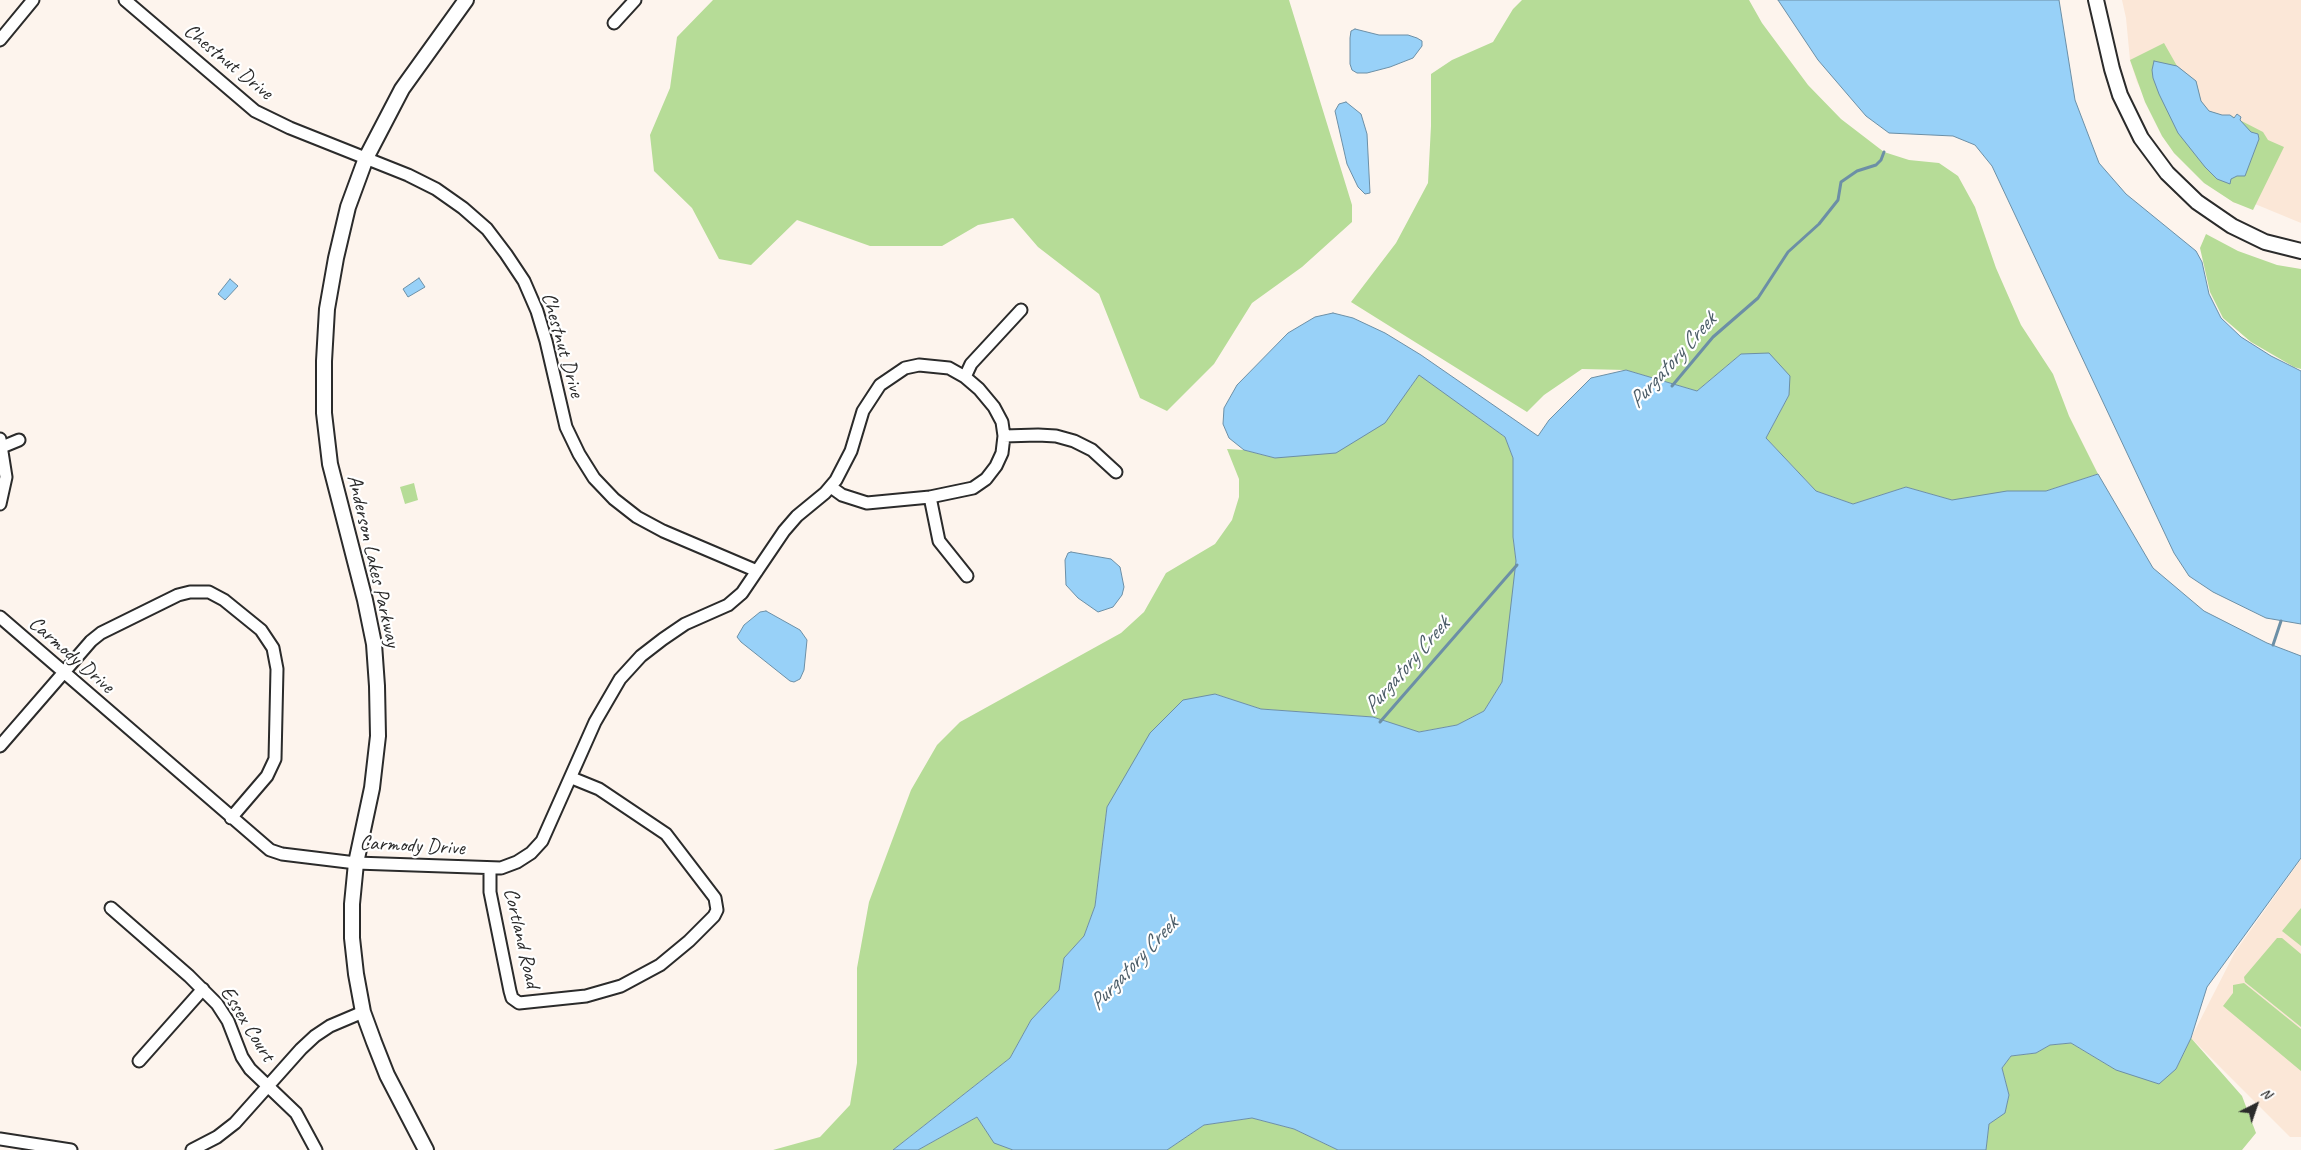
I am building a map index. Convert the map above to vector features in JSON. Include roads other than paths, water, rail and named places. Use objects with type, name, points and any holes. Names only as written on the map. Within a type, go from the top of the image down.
[{"type":"street","points":[[0,40],[33,0]]},
{"type":"street","name":"Chestnut Drive","points":[[125,0],[255,111],[278,123],[408,174],[436,189],[463,208],[486,229],[524,281],[537,311],[546,341],[566,428],[578,454],[594,478],[614,499],[637,517],[663,531],[757,571]]},
{"type":"street","name":"Anderson Lakes Parkway","points":[[426,1150],[387,1075],[363,1012],[352,938],[352,904],[356,863],[372,788],[378,736],[377,686],[374,644],[365,600],[330,464],[324,413],[324,361],[327,309],[336,258],[348,207],[366,158],[402,89],[466,0]]},
{"type":"street","points":[[614,23],[634,0]]},
{"type":"street","points":[[2096,0],[2110,62],[2120,95],[2141,138],[2167,173],[2197,202],[2232,226],[2265,242],[2301,251]]},
{"type":"street","points":[[965,377],[972,364],[1021,310]]},
{"type":"street","points":[[919,365],[949,368],[965,377],[979,389],[994,407],[1002,422],[1004,436],[1002,453],[996,466],[986,479],[973,488],[930,497],[867,503],[842,495],[831,486],[845,466],[863,412],[871,398],[887,380],[905,368],[919,365]]},
{"type":"street","points":[[1004,436],[1056,436],[1074,441],[1092,450],[1116,472]]},
{"type":"street","points":[[0,504],[6,477],[1,443],[19,440]]},
{"type":"street","name":"Carmody Drive","points":[[0,617],[262,844],[282,854],[356,863],[501,868],[517,862],[531,853],[542,841],[572,778],[595,722],[620,679],[641,656],[663,639],[686,624],[728,605],[742,593],[784,530],[831,486]]},
{"type":"street","points":[[930,497],[939,541],[967,576]]},
{"type":"street","points":[[0,746],[91,641],[103,631],[178,595],[190,592],[209,592],[217,595],[261,630],[269,640],[276,659],[277,752],[272,768],[267,776],[231,818]]},
{"type":"street","name":"Cortland Road","points":[[490,869],[490,892],[510,990],[512,998],[519,1003],[526,1004],[586,996],[620,986],[660,965],[689,941],[714,916],[717,910],[715,898],[666,834],[599,789],[572,778]]},
{"type":"street","name":"Essex Court","points":[[111,908],[203,989],[217,1004],[228,1022],[242,1057],[250,1070],[296,1113],[316,1150]]},
{"type":"street","points":[[139,1061],[203,989]]},
{"type":"street","points":[[192,1150],[216,1137],[235,1123],[315,1036],[339,1022],[363,1012]]},
{"type":"street","points":[[0,1139],[71,1150]]},
{"type":"water","points":[[1778,0],[2059,0],[2075,100],[2099,163],[2126,194],[2196,251],[2202,262],[2209,294],[2221,318],[2241,337],[2271,356],[2301,371],[2301,624],[2266,618],[2213,592],[2189,576],[2174,553],[1992,166],[1975,145],[1953,136],[1889,133],[1866,116],[1818,60]]},
{"type":"water","points":[[1355,29],[1379,35],[1408,35],[1422,41],[1422,46],[1413,58],[1390,67],[1367,73],[1357,73],[1352,70],[1350,64],[1351,31]]},
{"type":"water","points":[[2154,61],[2177,66],[2196,81],[2201,101],[2209,111],[2230,115],[2234,118],[2237,114],[2251,132],[2258,134],[2259,139],[2245,176],[2237,176],[2231,179],[2230,184],[2217,179],[2178,133],[2153,78]]},
{"type":"water","points":[[1346,102],[1361,114],[1367,134],[1370,193],[1365,194],[1358,187],[1347,164],[1335,111],[1339,104]]},
{"type":"water","points":[[419,278],[425,287],[408,297],[403,289]]},
{"type":"water","points":[[230,279],[238,286],[225,300],[218,294]]},
{"type":"water","points":[[1333,313],[1353,318],[1385,333],[1421,355],[1538,436],[1549,420],[1591,378],[1626,370],[1697,391],[1741,354],[1769,353],[1790,376],[1789,395],[1766,438],[1816,491],[1853,504],[1906,487],[1952,500],[2007,491],[2046,491],[2098,474],[2153,568],[2204,611],[2267,643],[2301,656],[2301,858],[2207,987],[2191,1038],[2176,1069],[2159,1084],[2116,1070],[2071,1043],[2050,1045],[2036,1053],[2011,1056],[2002,1068],[2009,1095],[2005,1113],[1989,1124],[1986,1150],[1338,1150],[1294,1129],[1252,1118],[1204,1125],[1167,1150],[1013,1150],[994,1143],[977,1117],[918,1150],[893,1150],[1010,1058],[1031,1020],[1059,990],[1064,958],[1084,936],[1095,906],[1107,807],[1150,733],[1183,700],[1215,694],[1261,709],[1373,717],[1419,732],[1457,725],[1484,711],[1502,682],[1516,561],[1513,537],[1513,458],[1505,437],[1419,375],[1385,423],[1336,453],[1275,458],[1244,450],[1229,438],[1223,424],[1224,408],[1237,385],[1288,333],[1315,317]]},
{"type":"water","points":[[1068,553],[1111,559],[1120,567],[1124,587],[1122,595],[1113,607],[1098,612],[1078,598],[1066,585],[1065,560]]},
{"type":"water","points":[[766,611],[800,630],[807,640],[804,670],[800,679],[794,682],[790,681],[737,637],[744,625],[760,612]]},
{"type":"waterway","name":"Purgatory Creek","points":[[1672,386],[1713,337],[1758,298],[1788,252],[1819,224],[1838,200],[1841,182],[1857,171],[1876,165],[1881,160],[1884,152]]},
{"type":"waterway","name":"Purgatory Creek","points":[[1380,722],[1517,565]]},
{"type":"waterway","name":"Purgatory Creek","points":[[2273,645],[2281,621]]}]
